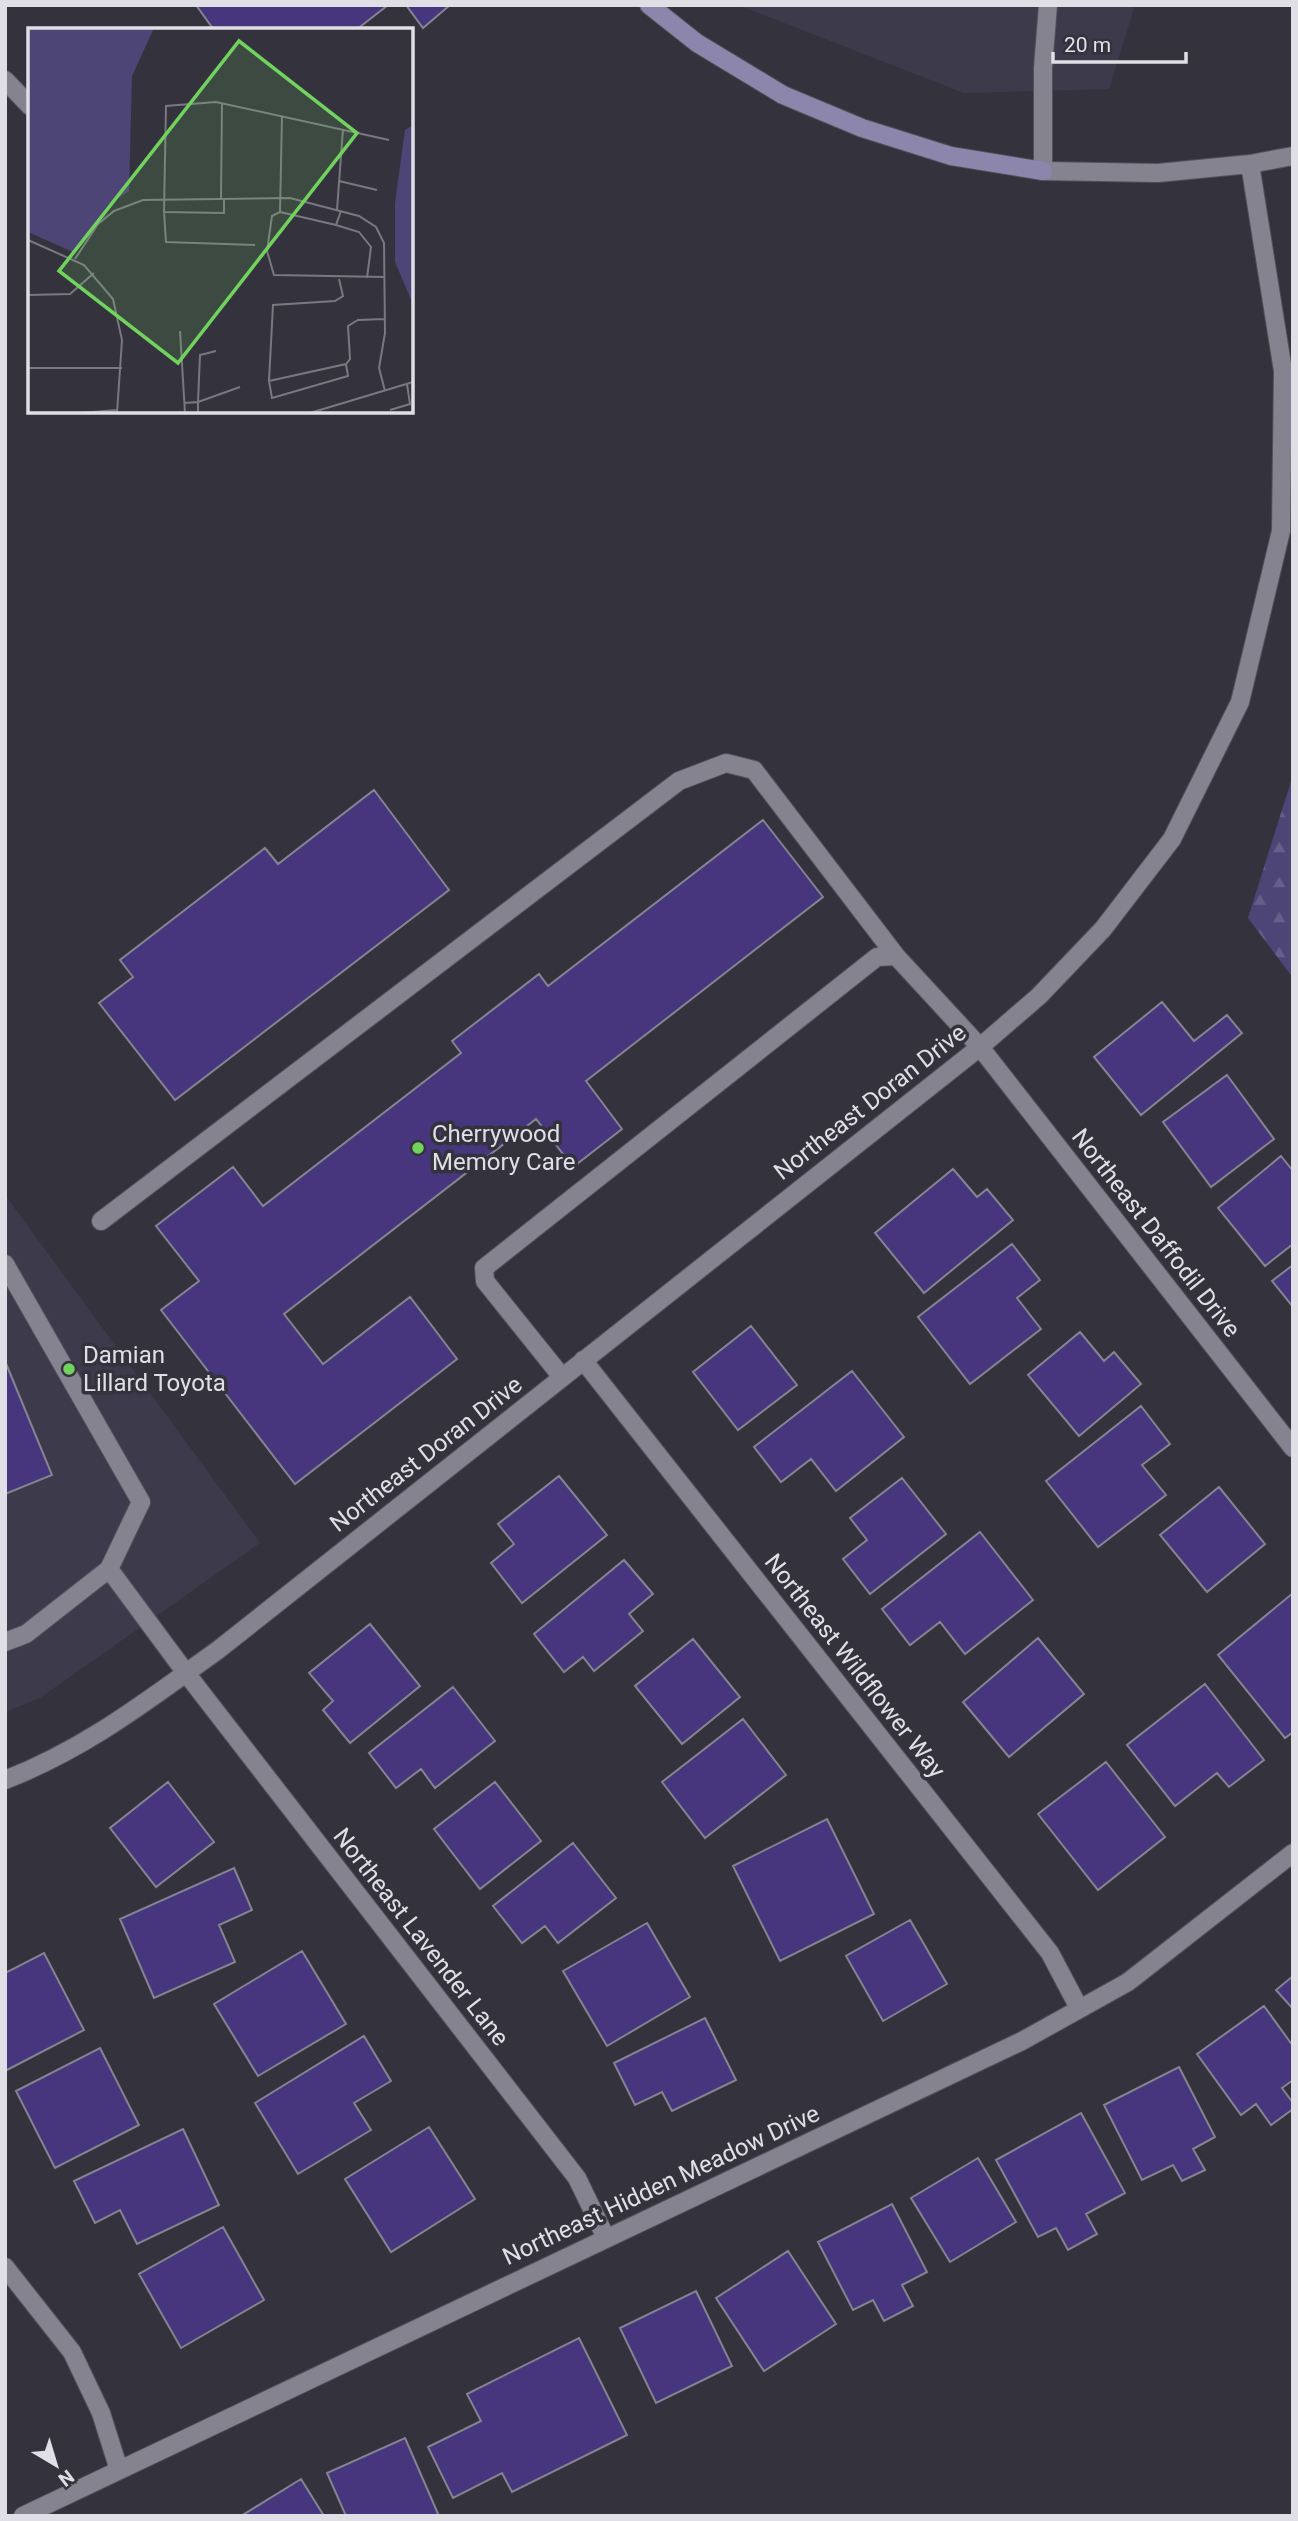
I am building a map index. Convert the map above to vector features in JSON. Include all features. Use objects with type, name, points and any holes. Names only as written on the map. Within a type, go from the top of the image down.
[{"type":"street","points":[[649,5],[697,43],[794,99],[862,128],[951,156],[1043,171],[1158,173],[1251,164],[1293,156]]},
{"type":"street","points":[[1043,171],[1043,68],[1048,5]]},
{"type":"street","points":[[5,80],[28,104]]},
{"type":"street","name":"Northeast Doran Drive","points":[[5,1780],[41,1766],[114,1725],[186,1673],[980,1047],[1039,996],[1103,929],[1172,839],[1241,702],[1281,531],[1283,371],[1251,164]]},
{"type":"street","name":"Northeast Daffodil Drive","points":[[101,1221],[679,781],[726,763],[754,770],[896,956],[980,1047],[1293,1448]]},
{"type":"street","points":[[562,1377],[485,1281],[484,1268],[877,957],[896,956]]},
{"type":"street","points":[[5,1264],[141,1502],[108,1569],[26,1634],[5,1642]]},
{"type":"street","name":"Northeast Wildflower Way","points":[[583,1360],[1050,1954],[1079,2008]]},
{"type":"street","name":"Northeast Lavender Lane","points":[[108,1569],[577,2178],[606,2238]]},
{"type":"street","name":"Northeast Hidden Meadow Drive","points":[[23,2516],[1022,2041],[1128,1982],[1293,1853]]},
{"type":"street","points":[[5,2267],[72,2352],[101,2413],[119,2470]]},
{"type":"shaded area","points":[[738,5],[1135,5],[1109,89],[964,93]]},
{"type":"shaded area","name":"Damian Lillard Toyota","points":[[5,1195],[260,1543],[40,1698],[5,1712]]},
{"type":"green space","points":[[1293,775],[1293,978],[1248,918]]},
{"type":"building","points":[[196,5],[388,5],[359,28],[213,28]]},
{"type":"building","points":[[406,5],[450,5],[423,28]]},
{"type":"building","points":[[374,790],[449,890],[175,1100],[99,1003],[133,977],[120,960],[265,848],[278,864]]},
{"type":"building","name":"Cherrywood Memory Care","points":[[763,820],[823,897],[586,1081],[622,1129],[573,1167],[536,1119],[284,1314],[323,1364],[410,1297],[457,1359],[295,1484],[161,1310],[199,1281],[156,1226],[233,1167],[263,1206],[461,1053],[452,1041],[539,974],[548,986]]},
{"type":"building","points":[[1162,1002],[1194,1041],[1227,1015],[1242,1033],[1141,1115],[1094,1057]]},
{"type":"building","points":[[1227,1075],[1274,1139],[1211,1187],[1163,1122]]},
{"type":"building","points":[[1281,1156],[1293,1171],[1293,1244],[1265,1266],[1218,1208]]},
{"type":"building","points":[[953,1169],[977,1197],[987,1189],[1013,1220],[924,1293],[875,1233]]},
{"type":"building","points":[[1012,1244],[1040,1280],[1017,1298],[1041,1329],[970,1384],[918,1317]]},
{"type":"building","points":[[1293,1265],[1293,1307],[1272,1281]]},
{"type":"building","points":[[751,1326],[797,1385],[738,1430],[693,1372]]},
{"type":"building","points":[[1080,1332],[1104,1361],[1114,1352],[1141,1384],[1079,1436],[1028,1375]]},
{"type":"building","points":[[5,1361],[52,1475],[5,1494]]},
{"type":"building","points":[[852,1371],[904,1437],[836,1491],[811,1459],[781,1482],[754,1447]]},
{"type":"building","points":[[1141,1406],[1170,1444],[1142,1465],[1166,1495],[1098,1547],[1046,1481]]},
{"type":"building","points":[[559,1476],[607,1535],[522,1603],[491,1563],[514,1544],[498,1524]]},
{"type":"building","points":[[902,1478],[946,1534],[870,1594],[843,1559],[867,1540],[850,1518]]},
{"type":"building","points":[[1219,1487],[1265,1544],[1207,1592],[1160,1535]]},
{"type":"building","points":[[980,1532],[1033,1600],[965,1654],[940,1622],[910,1645],[882,1609]]},
{"type":"building","points":[[624,1560],[653,1594],[629,1614],[643,1631],[594,1671],[583,1657],[564,1672],[534,1634]]},
{"type":"building","points":[[1293,1593],[1293,1732],[1285,1738],[1218,1655]]},
{"type":"building","points":[[370,1624],[420,1686],[350,1743],[323,1710],[333,1701],[309,1673]]},
{"type":"building","points":[[1038,1638],[1084,1694],[1009,1757],[963,1702]]},
{"type":"building","points":[[693,1639],[740,1697],[682,1744],[635,1686]]},
{"type":"building","points":[[1205,1684],[1264,1760],[1229,1787],[1217,1773],[1175,1806],[1127,1745]]},
{"type":"building","points":[[453,1687],[495,1741],[435,1788],[421,1769],[396,1788],[369,1753]]},
{"type":"building","points":[[743,1719],[786,1775],[705,1838],[662,1782]]},
{"type":"building","points":[[1106,1762],[1165,1837],[1098,1890],[1038,1814]]},
{"type":"building","points":[[168,1782],[214,1842],[156,1887],[110,1828]]},
{"type":"building","points":[[495,1782],[541,1841],[480,1889],[434,1829]]},
{"type":"building","points":[[827,1819],[874,1914],[780,1961],[733,1866]]},
{"type":"building","points":[[573,1843],[616,1898],[558,1943],[545,1926],[522,1943],[493,1906]]},
{"type":"building","points":[[234,1868],[252,1910],[219,1925],[235,1962],[154,1998],[120,1919]]},
{"type":"building","points":[[910,1920],[947,1984],[883,2021],[846,1956]]},
{"type":"building","points":[[647,1923],[690,1997],[607,2046],[563,1971]]},
{"type":"building","points":[[302,1951],[346,2024],[258,2076],[214,2004]]},
{"type":"building","points":[[44,1953],[84,2030],[5,2071],[5,1973]]},
{"type":"building","points":[[1293,1976],[1293,2009],[1276,1990]]},
{"type":"building","points":[[1264,2006],[1293,2046],[1293,2080],[1282,2088],[1293,2103],[1293,2109],[1271,2125],[1256,2104],[1241,2115],[1197,2054]]},
{"type":"building","points":[[705,2018],[736,2080],[672,2111],[662,2092],[635,2105],[614,2063]]},
{"type":"building","points":[[364,2036],[391,2081],[354,2103],[371,2130],[298,2174],[255,2103]]},
{"type":"building","points":[[100,2048],[139,2125],[55,2168],[16,2091]]},
{"type":"building","points":[[1179,2067],[1215,2137],[1193,2149],[1205,2170],[1182,2181],[1173,2165],[1142,2180],[1104,2105]]},
{"type":"building","points":[[1081,2113],[1125,2193],[1086,2214],[1097,2234],[1068,2250],[1056,2228],[1038,2237],[996,2160]]},
{"type":"building","points":[[429,2127],[475,2199],[391,2252],[345,2179]]},
{"type":"building","points":[[183,2129],[219,2205],[137,2244],[120,2210],[95,2223],[74,2181]]},
{"type":"building","points":[[978,2158],[1016,2222],[950,2262],[911,2198]]},
{"type":"building","points":[[892,2204],[927,2272],[902,2285],[913,2306],[884,2321],[873,2300],[853,2310],[818,2242]]},
{"type":"building","points":[[223,2227],[264,2300],[181,2348],[139,2274]]},
{"type":"building","points":[[788,2251],[836,2324],[764,2371],[716,2298]]},
{"type":"building","points":[[696,2291],[732,2366],[656,2403],[620,2328]]},
{"type":"building","points":[[579,2338],[627,2435],[512,2492],[502,2473],[453,2498],[428,2447],[481,2421],[467,2394]]},
{"type":"building","points":[[405,2438],[439,2516],[346,2516],[327,2473]]},
{"type":"building","points":[[301,2479],[324,2516],[241,2516]]},
{"type":"place","name":"Cherrywood Memory Care","points":[[418,1148]]},
{"type":"place","name":"Damian Lillard Toyota","points":[[69,1369]]}]
